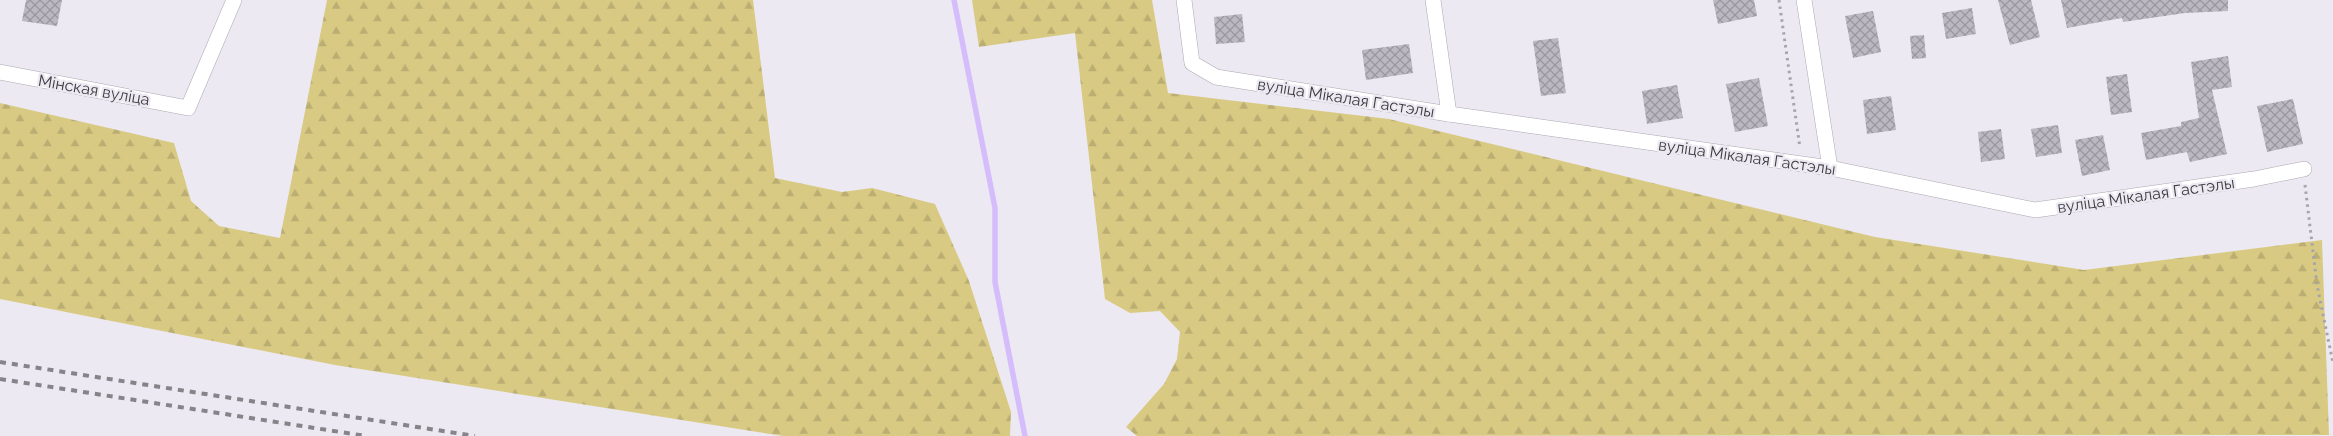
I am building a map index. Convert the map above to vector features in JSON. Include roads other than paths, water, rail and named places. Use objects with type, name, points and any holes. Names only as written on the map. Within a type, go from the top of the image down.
[{"type":"street","name":"Мінская вуліца","points":[[0,72],[188,108],[234,0]]},
{"type":"street","name":"вуліца Мікалая Гастэлы","points":[[1184,0],[1192,63],[1216,77],[1449,114],[1830,168],[2035,210],[2254,180],[2304,169]]},
{"type":"street","points":[[1434,0],[1449,114]]},
{"type":"street","points":[[1804,0],[1830,168]]},
{"type":"waterway","points":[[954,0],[995,208],[995,282],[1025,436]]},
{"type":"railway","points":[[0,362],[475,436]]},
{"type":"railway","points":[[0,379],[366,436]]}]
